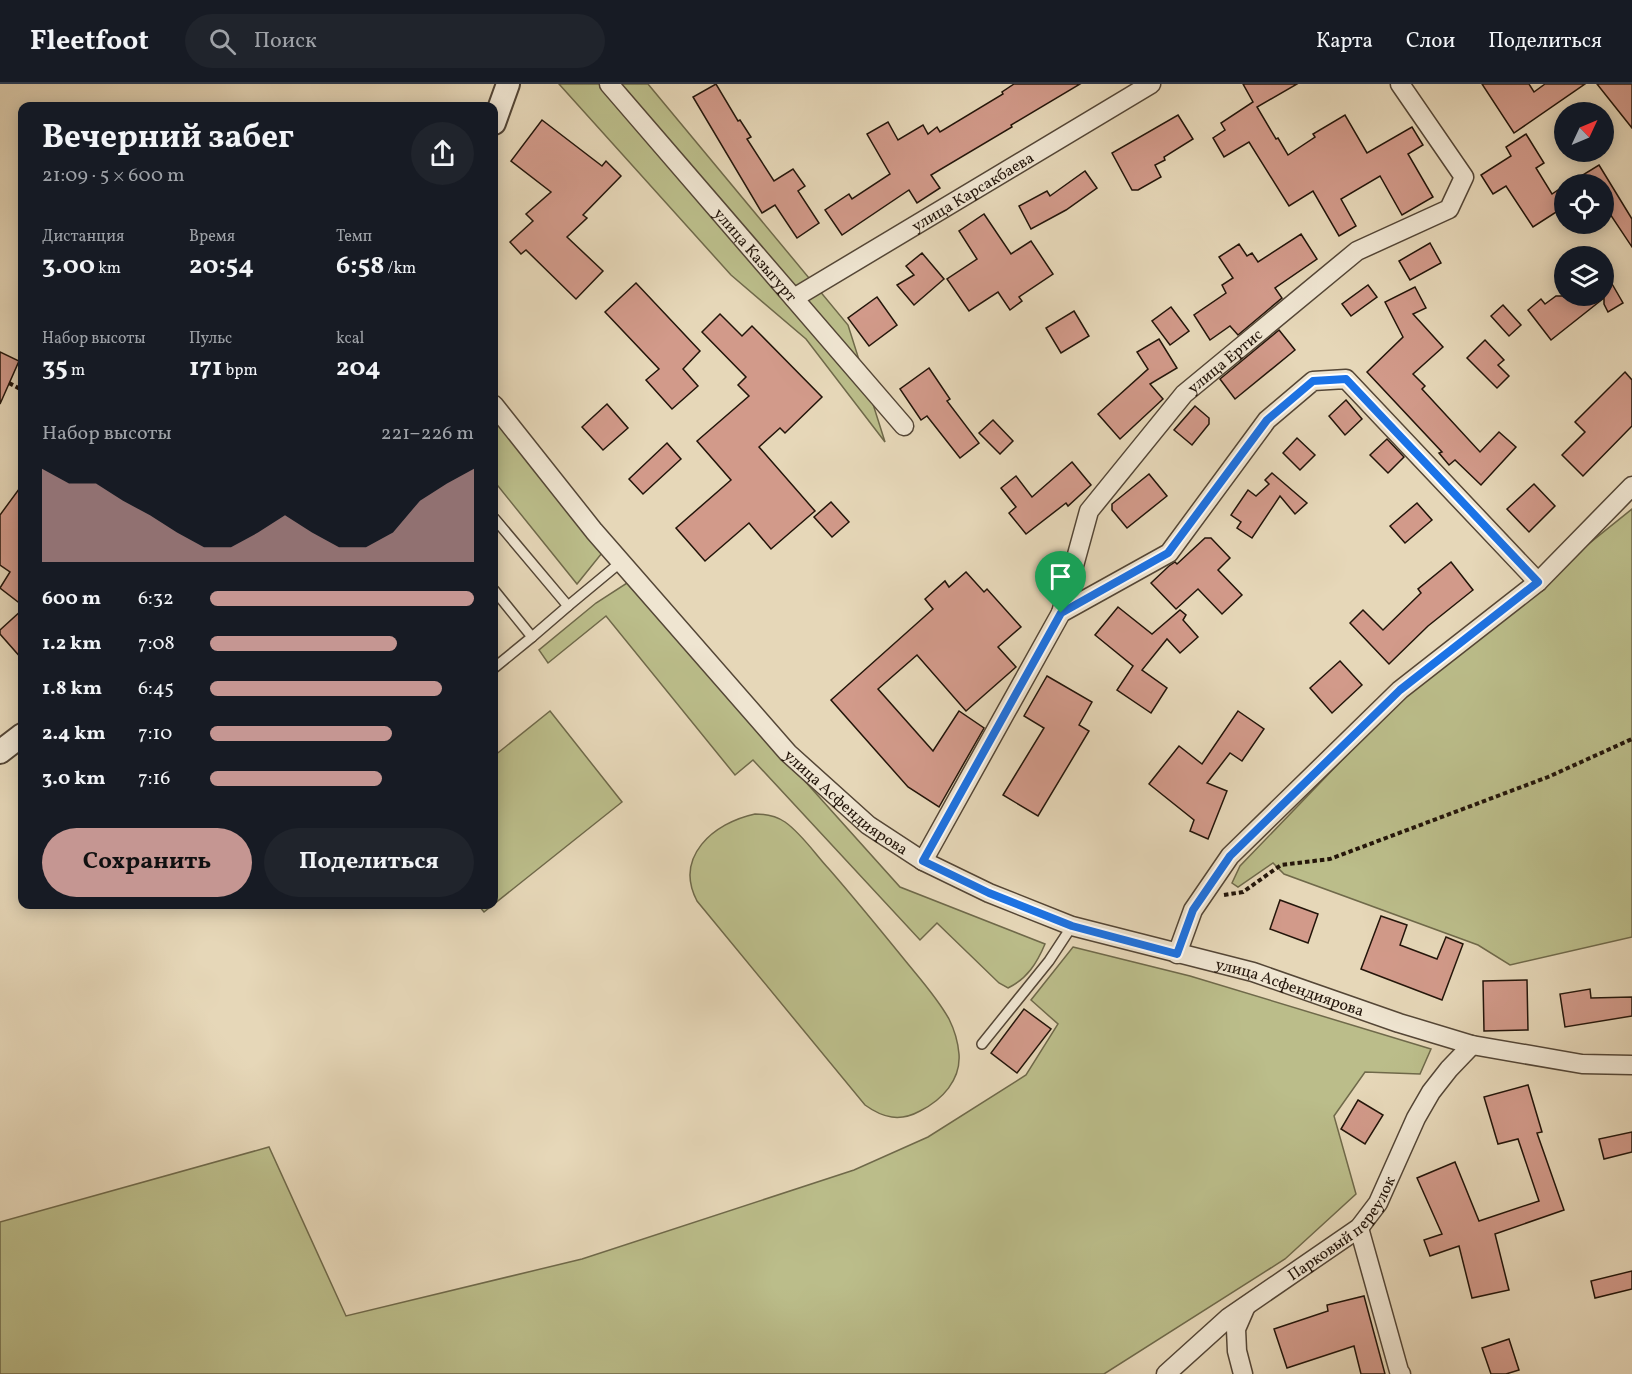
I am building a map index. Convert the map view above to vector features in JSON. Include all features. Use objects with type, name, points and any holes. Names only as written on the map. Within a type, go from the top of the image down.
[{"type":"street","points":[[498,112],[508,84]]},
{"type":"street","name":"улица Казыгурт","points":[[609,84],[904,426]]},
{"type":"street","name":"улица Карсакбаева","points":[[794,298],[1151,84]]},
{"type":"street","name":"улица Ертис","points":[[923,861],[1061,613],[1089,511],[1184,394],[1358,251],[1449,209],[1464,177],[1400,84]]},
{"type":"street","points":[[1061,613],[1168,553],[1267,420],[1313,381],[1346,379],[1538,582]]},
{"type":"street","name":"улица Асфендиярова","points":[[498,410],[594,531],[788,753],[868,825],[923,861],[989,893],[1072,926],[1253,972],[1399,1023],[1472,1045],[1582,1064],[1632,1065]]},
{"type":"street","points":[[1177,954],[1193,910],[1230,856],[1400,690],[1538,582],[1632,486]]},
{"type":"street","points":[[0,752],[18,738]]},
{"type":"street","name":"Парковый переулок","points":[[1166,1374],[1228,1318],[1359,1228],[1378,1203],[1416,1118],[1431,1092],[1472,1045]]},
{"type":"street","points":[[1359,1228],[1401,1374]]},
{"type":"street","points":[[1243,1374],[1237,1351],[1236,1329],[1246,1306]]},
{"type":"lane","points":[[498,523],[568,606]]},
{"type":"lane","points":[[498,665],[621,562]]},
{"type":"lane","points":[[498,595],[532,637]]},
{"type":"lane","points":[[982,1044],[1049,961],[1072,926]]},
{"type":"path","points":[[9,382],[18,388]]},
{"type":"path","points":[[1224,895],[1243,892],[1281,865],[1330,859],[1548,777],[1632,739]]},
{"type":"green space","points":[[559,84],[648,84],[848,325],[885,442],[806,339],[731,275]]},
{"type":"green space","points":[[498,419],[602,553],[577,584],[498,486]]},
{"type":"green space","points":[[1632,509],[1632,937],[1510,965],[1478,945],[1284,874],[1273,863],[1238,887],[1232,883],[1240,866],[1418,681]]},
{"type":"green space","points":[[627,583],[900,887],[1045,944],[1039,958],[1026,975],[1008,988],[999,983],[937,923],[920,940],[753,760],[735,775],[606,616],[548,663],[539,650],[596,603]]},
{"type":"green space","points":[[550,711],[622,802],[498,901],[498,753]]},
{"type":"green space","points":[[755,814],[778,818],[797,832],[930,990],[945,1012],[955,1036],[959,1063],[953,1081],[943,1095],[928,1106],[906,1117],[892,1117],[878,1113],[865,1105],[697,901],[691,885],[690,870],[694,857],[702,844],[725,825]]},
{"type":"green space","points":[[1073,947],[1190,976],[1431,1049],[1420,1074],[1365,1072],[1334,1116],[1356,1194],[1285,1259],[1104,1374],[0,1374],[0,1222],[269,1147],[346,1316],[582,1259],[854,1170],[928,1137],[1026,1075],[1058,1024],[1031,1000]]},
{"type":"building","points":[[716,84],[738,121],[740,120],[751,137],[747,139],[774,181],[793,169],[805,186],[798,191],[819,223],[797,238],[775,205],[762,213],[693,97]]},
{"type":"building","points":[[1014,84],[1080,84],[931,175],[940,188],[917,203],[909,190],[842,235],[825,210],[849,194],[852,199],[890,174],[867,134],[888,122],[898,140],[923,125],[928,134],[937,127],[940,132],[1003,94],[1002,92]]},
{"type":"building","points":[[1243,84],[1297,84],[1257,107],[1288,155],[1315,137],[1313,134],[1345,115],[1367,153],[1412,127],[1423,145],[1408,154],[1433,197],[1402,215],[1380,176],[1341,199],[1356,226],[1339,236],[1313,191],[1289,206],[1249,142],[1224,157],[1213,138],[1225,130],[1221,123],[1253,102]]},
{"type":"building","points":[[1482,84],[1529,84],[1534,92],[1545,84],[1585,84],[1559,102],[1554,102],[1554,105],[1514,133]]},
{"type":"building","points":[[1597,84],[1632,84],[1632,128],[1614,105],[1614,102],[1611,102]]},
{"type":"building","points":[[1178,115],[1193,139],[1155,165],[1161,177],[1138,190],[1132,190],[1112,153]]},
{"type":"building","points":[[542,120],[602,166],[606,161],[621,176],[583,215],[587,218],[567,237],[603,271],[576,299],[526,250],[521,254],[510,242],[533,221],[526,214],[551,192],[511,161]]},
{"type":"building","points":[[1526,134],[1544,163],[1536,168],[1552,194],[1554,193],[1554,213],[1533,227],[1506,186],[1493,194],[1481,175],[1511,156],[1506,147]]},
{"type":"building","points":[[1599,165],[1604,174],[1584,174]]},
{"type":"building","points":[[1085,171],[1097,188],[1066,210],[1031,229],[1019,206],[1047,191],[1050,196]]},
{"type":"building","points":[[1614,190],[1632,219],[1632,247],[1614,220]]},
{"type":"building","points":[[984,214],[1011,254],[1031,241],[1053,274],[1019,297],[1022,301],[1010,310],[998,292],[969,311],[947,279],[977,259],[959,231]]},
{"type":"building","points":[[1301,234],[1317,259],[1275,288],[1282,298],[1238,335],[1230,326],[1210,340],[1194,315],[1226,293],[1222,285],[1233,278],[1219,257],[1239,244],[1247,256],[1252,253],[1258,262]]},
{"type":"building","points":[[1430,243],[1441,263],[1410,280],[1399,261]]},
{"type":"building","points":[[922,253],[944,279],[914,305],[897,285],[914,275],[906,266]]},
{"type":"building","points":[[636,283],[700,351],[683,369],[698,386],[672,409],[646,380],[659,369],[605,312]]},
{"type":"building","points":[[1368,285],[1377,297],[1351,316],[1342,304]]},
{"type":"building","points":[[1415,287],[1426,308],[1413,314],[1443,347],[1413,374],[1425,386],[1422,389],[1480,452],[1499,432],[1516,447],[1481,485],[1455,460],[1449,465],[1439,453],[1442,452],[1367,372],[1403,337],[1385,302]]},
{"type":"building","points":[[1614,287],[1623,303],[1608,312],[1605,306],[1614,306]]},
{"type":"building","points":[[877,297],[897,325],[869,346],[848,318]]},
{"type":"building","points":[[1554,297],[1554,306],[1594,306],[1551,340],[1528,310],[1541,299],[1545,304]]},
{"type":"building","points":[[1503,305],[1521,325],[1509,336],[1491,316]]},
{"type":"building","points":[[1171,307],[1189,331],[1170,345],[1152,321]]},
{"type":"building","points":[[1074,311],[1089,336],[1061,353],[1046,328]]},
{"type":"building","points":[[720,314],[742,336],[752,326],[822,397],[785,433],[780,428],[759,447],[815,511],[771,549],[749,523],[705,561],[676,528],[731,480],[697,441],[749,396],[738,385],[746,377],[702,332]]},
{"type":"building","points":[[1279,330],[1295,350],[1235,399],[1220,379]]},
{"type":"building","points":[[1159,339],[1177,368],[1150,384],[1163,399],[1120,439],[1098,414],[1148,369],[1137,352]]},
{"type":"building","points":[[1485,340],[1504,360],[1498,365],[1509,376],[1497,388],[1467,358]]},
{"type":"building","points":[[0,352],[18,361],[18,363],[0,404]]},
{"type":"building","points":[[929,368],[950,399],[947,401],[979,443],[960,458],[927,416],[921,420],[900,389]]},
{"type":"building","points":[[1625,372],[1632,380],[1632,426],[1583,476],[1562,455],[1585,432],[1575,422]]},
{"type":"building","points":[[1346,400],[1362,419],[1345,435],[1329,416]]},
{"type":"building","points":[[607,404],[628,428],[603,450],[582,427]]},
{"type":"building","points":[[1195,406],[1209,418],[1209,424],[1192,445],[1174,430]]},
{"type":"building","points":[[993,420],[1013,441],[1000,454],[979,433]]},
{"type":"building","points":[[1297,438],[1315,455],[1300,470],[1283,453]]},
{"type":"building","points":[[1387,439],[1404,457],[1388,473],[1370,455]]},
{"type":"building","points":[[667,443],[681,459],[643,494],[629,479]]},
{"type":"building","points":[[1072,462],[1091,485],[1068,506],[1066,503],[1026,534],[1009,513],[1016,507],[1001,488],[1016,476],[1032,497]]},
{"type":"building","points":[[1272,473],[1307,503],[1295,514],[1280,496],[1252,538],[1237,528],[1241,522],[1231,515],[1248,490],[1256,496],[1269,484],[1265,480]]},
{"type":"building","points":[[1149,474],[1167,496],[1127,528],[1112,510],[1112,504]]},
{"type":"building","points":[[1534,484],[1555,506],[1529,532],[1507,509]]},
{"type":"building","points":[[18,490],[18,602],[0,588],[10,572],[0,565],[0,515]]},
{"type":"building","points":[[831,502],[849,522],[832,537],[814,517]]},
{"type":"building","points":[[1417,503],[1432,520],[1405,543],[1390,526]]},
{"type":"building","points":[[1205,538],[1211,538],[1230,558],[1218,570],[1242,595],[1222,614],[1198,589],[1176,609],[1151,583],[1169,566],[1175,562],[1177,564]]},
{"type":"building","points":[[1451,562],[1473,590],[1428,626],[1389,664],[1350,623],[1363,610],[1383,630],[1421,593],[1418,589]]},
{"type":"building","points":[[966,572],[984,592],[987,589],[1021,627],[998,647],[1016,667],[966,711],[917,655],[878,689],[933,751],[959,711],[984,728],[939,807],[908,787],[831,700],[933,609],[925,599],[945,581],[949,587]]},
{"type":"building","points":[[1118,607],[1152,634],[1180,610],[1186,615],[1183,620],[1198,637],[1180,653],[1167,639],[1142,670],[1167,688],[1151,713],[1117,690],[1133,666],[1095,635]]},
{"type":"building","points":[[18,614],[18,654],[0,634],[0,630]]},
{"type":"building","points":[[1340,661],[1362,685],[1332,713],[1310,688]]},
{"type":"building","points":[[1047,676],[1092,702],[1079,725],[1089,731],[1038,816],[1003,795],[1044,728],[1024,716]]},
{"type":"building","points":[[1238,711],[1264,729],[1242,761],[1230,753],[1207,783],[1227,791],[1208,839],[1190,831],[1194,820],[1149,784],[1179,746],[1202,764]]},
{"type":"building","points":[[1280,900],[1318,914],[1308,943],[1270,929]]},
{"type":"building","points":[[1381,916],[1407,925],[1400,945],[1437,959],[1446,937],[1463,944],[1442,1000],[1361,969]]},
{"type":"building","points":[[1527,980],[1528,1030],[1484,1031],[1483,981]]},
{"type":"building","points":[[1590,989],[1591,998],[1632,997],[1632,1016],[1565,1027],[1560,994]]},
{"type":"building","points":[[1024,1009],[1051,1029],[1017,1073],[991,1053]]},
{"type":"building","points":[[1528,1085],[1542,1132],[1537,1133],[1564,1210],[1495,1234],[1509,1290],[1472,1298],[1459,1246],[1430,1256],[1424,1240],[1442,1234],[1417,1178],[1455,1162],[1479,1221],[1539,1201],[1518,1139],[1498,1144],[1484,1097]]},
{"type":"building","points":[[1358,1100],[1383,1115],[1365,1144],[1341,1129]]},
{"type":"building","points":[[1632,1132],[1632,1152],[1604,1159],[1599,1139]]},
{"type":"building","points":[[1632,1271],[1632,1289],[1595,1298],[1591,1281]]},
{"type":"building","points":[[1364,1296],[1385,1374],[1361,1374],[1354,1346],[1287,1368],[1274,1329],[1328,1311],[1327,1305]]},
{"type":"building","points":[[1509,1339],[1519,1370],[1506,1374],[1491,1374],[1482,1348]]},
{"type":"route","points":[[1346,379],[1538,582],[1400,690],[1230,856],[1193,910],[1177,954],[1072,926],[989,893],[923,861],[1061,613],[1168,553],[1267,420],[1313,381],[1346,379]]}]
